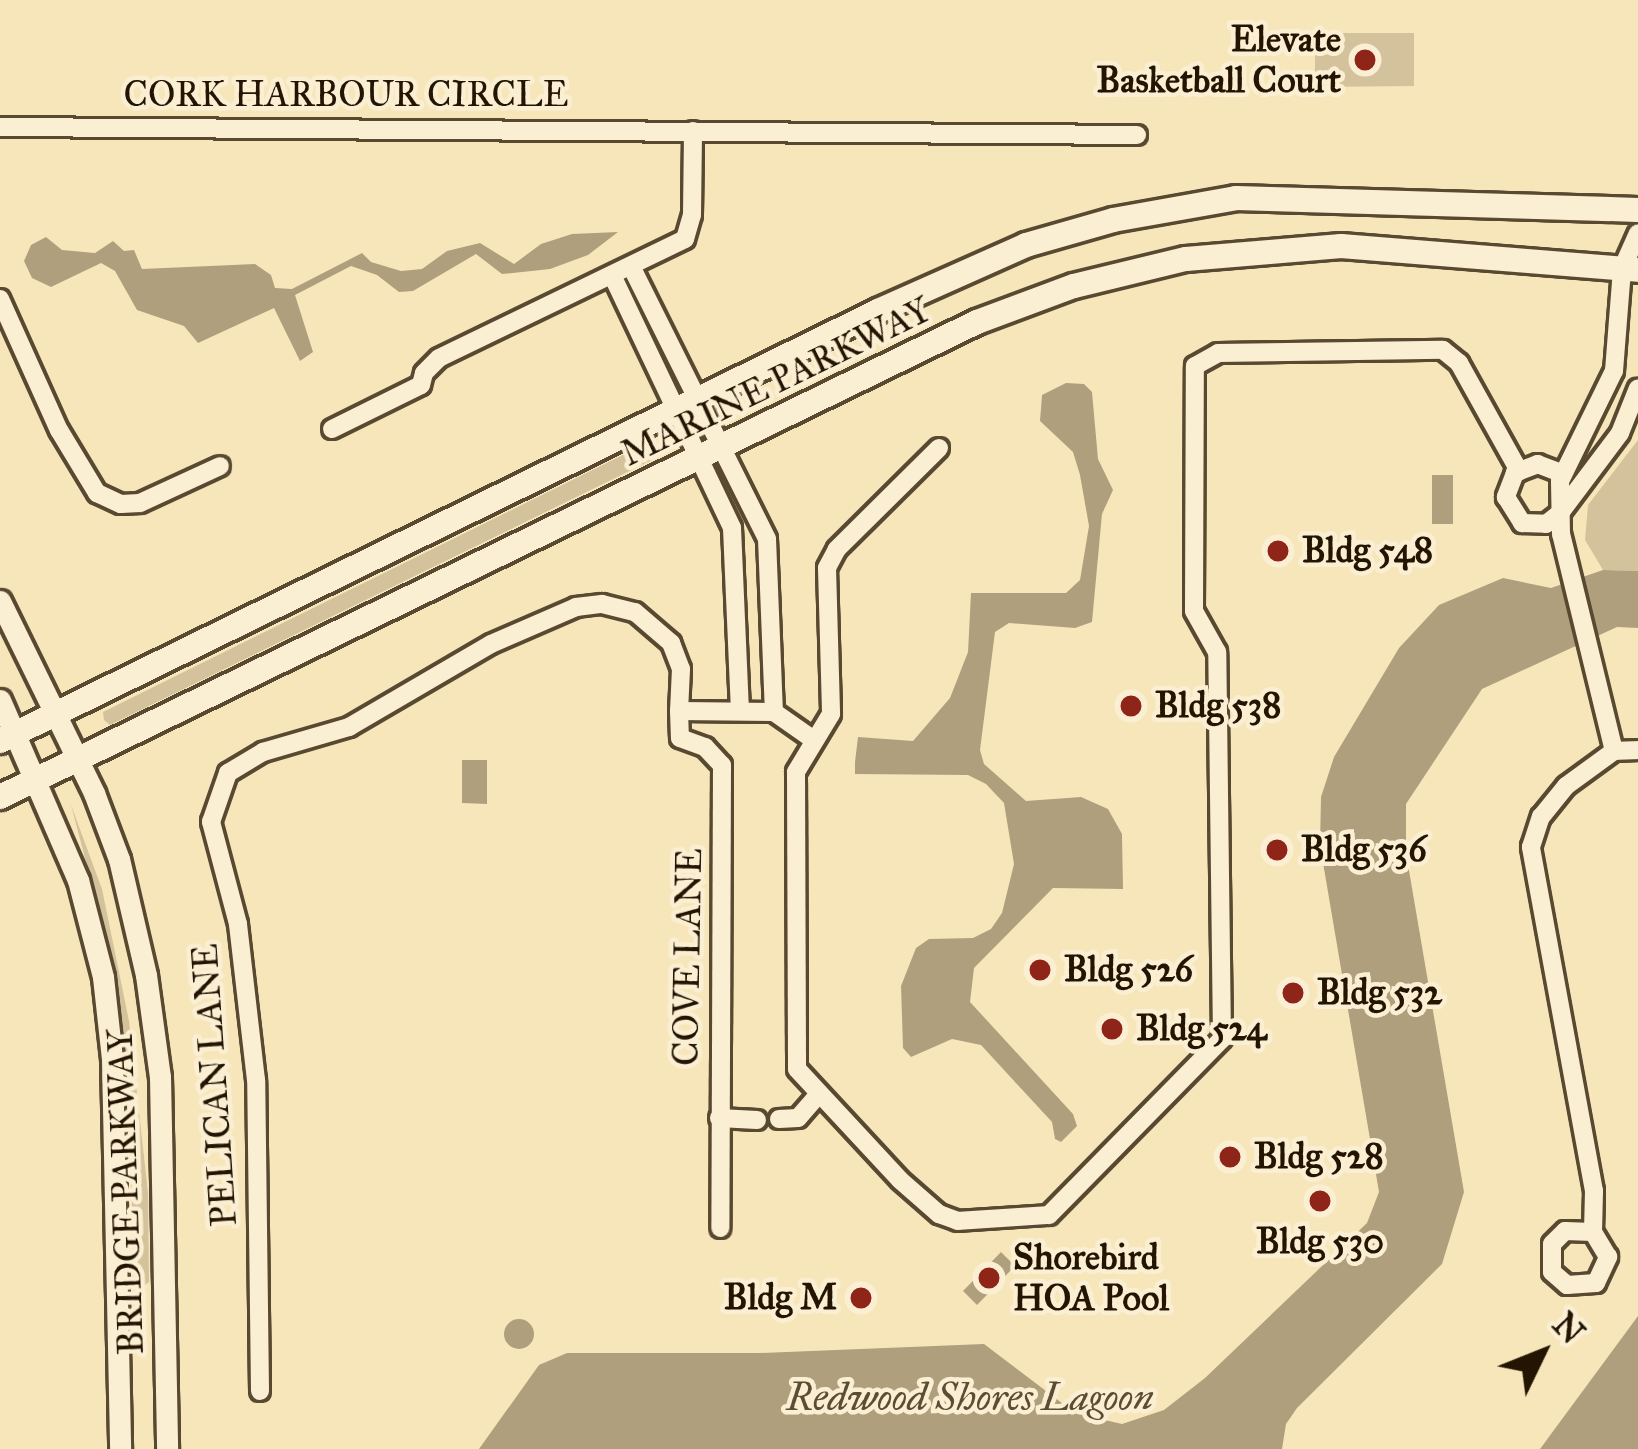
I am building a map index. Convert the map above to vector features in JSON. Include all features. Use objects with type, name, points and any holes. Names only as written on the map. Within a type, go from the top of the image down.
[{"type":"main road","name":"MARINE PARKWAY","points":[[8,737],[978,264],[1072,231],[1156,210],[1237,198],[1638,210]]},
{"type":"main road","name":"MARINE PARKWAY","points":[[0,797],[977,322],[1128,270],[1222,255],[1341,246],[1630,269]]},
{"type":"street","name":"CORK HARBOUR CIRCLE","points":[[0,128],[1137,135]]},
{"type":"street","points":[[332,428],[421,386],[424,373],[440,358],[680,242],[690,231],[693,131]]},
{"type":"street","points":[[1614,751],[1566,557],[1561,473],[1614,370],[1638,233]]},
{"type":"street","points":[[631,266],[713,453],[761,522],[770,555],[774,712]]},
{"type":"street","points":[[612,275],[690,406]]},
{"type":"street","points":[[0,299],[59,430],[97,493],[121,504],[140,503],[220,466]]},
{"type":"street","points":[[939,448],[831,558],[831,714],[796,772],[796,1069],[817,1096],[939,1214],[958,1221],[1049,1215],[1222,1040],[1217,647],[1194,610],[1192,374],[1200,359],[1218,352],[1443,350],[1459,363],[1520,471]]},
{"type":"street","points":[[1561,473],[1549,464],[1520,471],[1506,496],[1522,524],[1546,524],[1560,513],[1620,433],[1638,388]]},
{"type":"street","points":[[713,453],[738,556],[740,710]]},
{"type":"street","name":"BRIDGE PARKWAY","points":[[0,601],[78,760],[119,860],[146,975],[160,1077],[166,1449]]},
{"type":"street","name":"PELICAN LANE","points":[[260,1391],[256,1080],[238,924],[211,821],[228,773],[262,752],[349,727],[491,644],[586,605],[623,607],[663,633],[678,654],[679,711]]},
{"type":"street","name":"BRIDGE PARKWAY","points":[[0,700],[8,737],[37,779],[78,880],[103,977],[112,1060],[120,1449]]},
{"type":"street","points":[[679,711],[774,712],[814,740]]},
{"type":"street","name":"COVE LANE","points":[[679,711],[680,738],[705,747],[722,765],[720,1228]]},
{"type":"street","points":[[1593,1232],[1594,1191],[1532,847],[1537,824],[1555,798],[1614,751],[1638,750]]},
{"type":"street","points":[[779,1119],[798,1118],[817,1096]]},
{"type":"street","points":[[719,1118],[757,1120]]},
{"type":"shaded area","name":"Elevate Basketball Court","points":[[1315,33],[1414,33],[1414,86],[1315,87]]},
{"type":"shaded area","points":[[1638,440],[1638,571],[1603,570],[1585,540],[1588,505]]},
{"type":"shaded area","points":[[645,444],[652,450],[652,460],[110,725],[104,720],[103,712]]},
{"type":"shaded area","points":[[71,805],[102,889],[129,1021],[148,1193],[149,1282],[141,1288],[134,1283],[129,1088],[118,983]]},
{"type":"water","points":[[618,232],[588,255],[550,269],[502,274],[476,254],[413,291],[399,292],[377,275],[351,266],[295,295],[313,352],[300,361],[274,308],[198,343],[184,326],[137,310],[115,271],[101,263],[51,287],[32,278],[24,261],[31,245],[46,237],[62,250],[95,253],[113,241],[124,251],[134,250],[142,269],[255,264],[271,275],[275,288],[292,289],[362,253],[371,262],[401,271],[422,269],[447,251],[480,243],[514,264],[541,244],[572,234]]},
{"type":"water","points":[[1066,383],[1084,384],[1092,392],[1098,459],[1113,490],[1102,514],[1092,622],[1075,628],[1009,623],[995,632],[980,750],[984,764],[1026,801],[1081,797],[1108,809],[1122,834],[1123,889],[1053,888],[974,968],[970,1002],[1073,1114],[1077,1126],[1061,1142],[1055,1139],[1052,1122],[981,1045],[952,1039],[911,1057],[903,1048],[901,986],[916,948],[929,939],[973,938],[991,929],[1002,913],[1014,864],[1004,803],[986,784],[968,775],[855,774],[855,762],[858,737],[913,741],[950,698],[968,652],[971,593],[1066,593],[1080,580],[1089,526],[1080,475],[1073,452],[1040,421],[1042,395]]},
{"type":"water","points":[[1432,475],[1453,475],[1453,524],[1432,524]]},
{"type":"water","name":"Redwood Shores Lagoon","points":[[1603,570],[1638,571],[1638,628],[1617,627],[1482,689],[1406,804],[1406,853],[1464,1192],[1442,1264],[1297,1408],[1286,1424],[1282,1449],[479,1449],[539,1365],[567,1353],[759,1353],[984,1344],[1075,1413],[1122,1424],[1164,1410],[1205,1378],[1367,1223],[1379,1192],[1320,845],[1321,797],[1334,757],[1399,648],[1439,605],[1503,578],[1551,588]]},
{"type":"water","points":[[462,760],[487,760],[487,804],[462,803]]},
{"type":"water","name":"Shorebird HOA Pool","points":[[1001,1252],[1015,1266],[977,1305],[963,1291]]},
{"type":"water","points":[[1638,1316],[1638,1449],[1540,1449]]},
{"type":"water","points":[[519,1319],[534,1334],[519,1349],[504,1334]]},
{"type":"place","name":"Elevate Basketball Court","points":[[1365,60]]},
{"type":"place","name":"Bldg 548","points":[[1278,551]]},
{"type":"place","name":"Bldg 538","points":[[1131,706]]},
{"type":"place","name":"Bldg 536","points":[[1277,850]]},
{"type":"place","name":"Bldg 526","points":[[1040,970]]},
{"type":"place","name":"Bldg 532","points":[[1293,993]]},
{"type":"place","name":"Bldg 524","points":[[1112,1029]]},
{"type":"place","name":"Bldg 528","points":[[1230,1157]]},
{"type":"place","name":"Bldg 530","points":[[1320,1201]]},
{"type":"place","name":"Shorebird HOA Pool","points":[[989,1278]]},
{"type":"place","name":"Bldg M","points":[[861,1298]]}]
